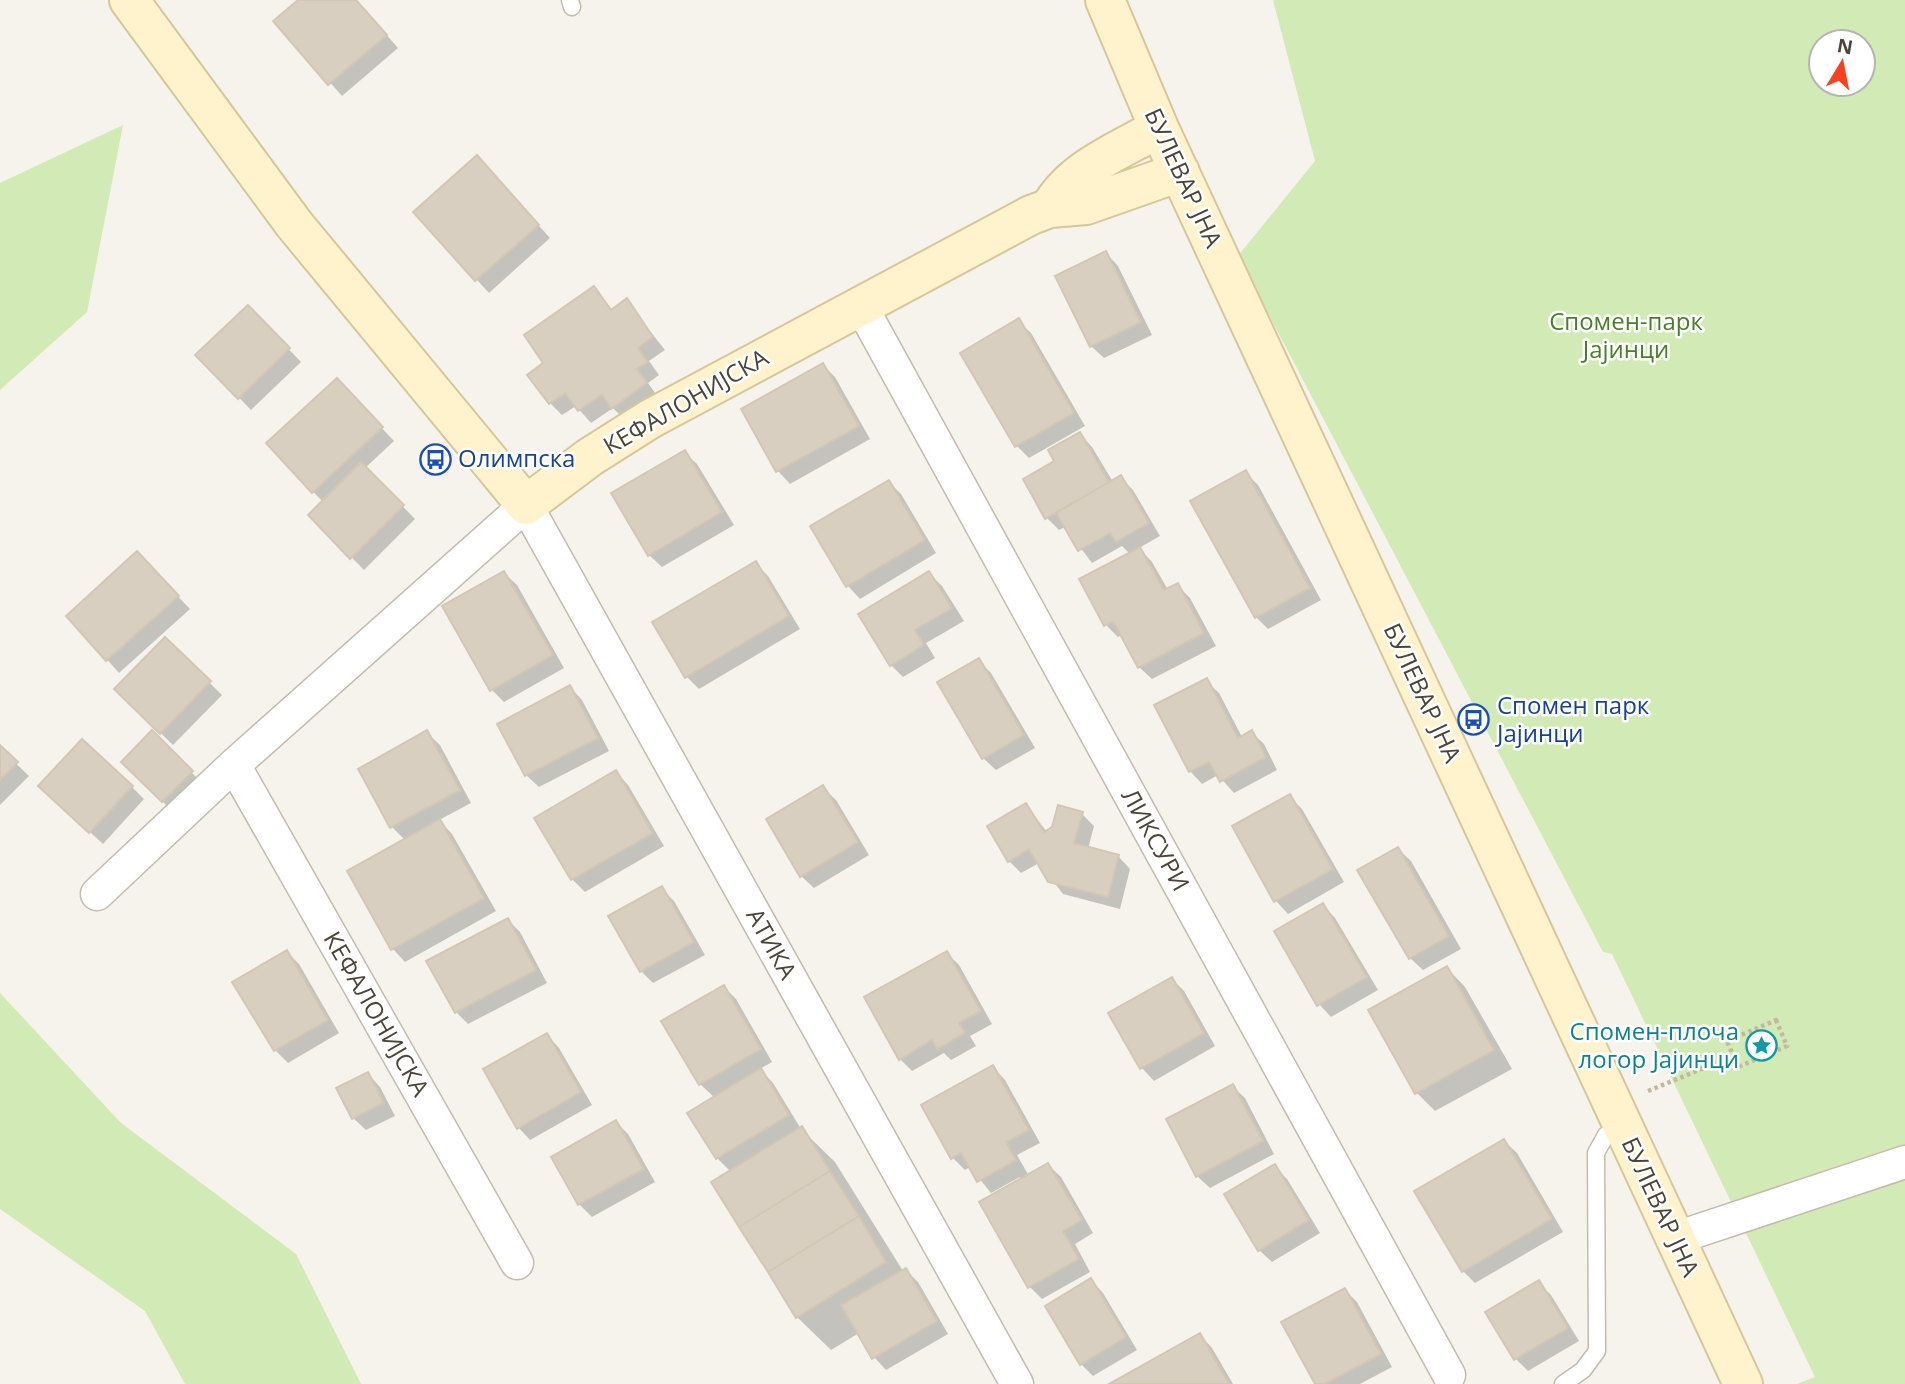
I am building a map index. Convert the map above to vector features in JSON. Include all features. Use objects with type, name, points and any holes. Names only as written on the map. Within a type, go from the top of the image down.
[{"type":"street","points":[[129,0],[294,224],[526,505]]},
{"type":"street","name":"БУЛЕВАР ЈНА","points":[[1105,0],[1159,128],[1743,1384]]},
{"type":"street","name":"КЕФАЛОНИЈСКА","points":[[1050,208],[1059,191],[1073,178],[1159,128]]},
{"type":"street","name":"КЕФАЛОНИЈСКА","points":[[97,894],[234,765],[526,505],[590,457],[650,419],[1050,208],[1086,205],[1180,172]]},
{"type":"street","name":"ЛИКСУРИ","points":[[861,306],[1449,1375]]},
{"type":"street","name":"АТИКА","points":[[526,505],[1017,1384]]},
{"type":"street","name":"КЕФАЛОНИЈСКА","points":[[234,765],[517,1263]]},
{"type":"street","points":[[1676,1238],[1905,1162]]},
{"type":"lane","points":[[1563,1384],[1575,1378],[1596,1355],[1599,1317],[1596,1153],[1617,1116]]},
{"type":"path","points":[[1776,1020],[1787,1046],[1738,1067],[1733,1055],[1727,1041],[1776,1020]]},
{"type":"path","points":[[1617,1116],[1733,1055]]},
{"type":"green space","name":"Спомен-парк Јајинци","points":[[1273,0],[1905,0],[1905,1384],[1797,1384],[1815,1377],[1612,954],[1603,952],[1238,256],[1315,161]]},
{"type":"green space","points":[[123,125],[87,312],[0,390],[0,183]]},
{"type":"green space","points":[[0,993],[121,1123],[296,1254],[361,1384],[185,1384],[145,1311],[0,1209]]},
{"type":"building","points":[[298,0],[356,0],[387,35],[328,85],[273,21]]},
{"type":"building","points":[[477,155],[539,225],[475,281],[413,212]]},
{"type":"building","points":[[1106,251],[1141,322],[1090,347],[1055,276]]},
{"type":"building","points":[[594,286],[611,310],[627,298],[653,337],[638,348],[648,362],[637,369],[647,383],[611,409],[602,395],[578,411],[565,393],[549,404],[527,375],[543,363],[524,335]]},
{"type":"building","points":[[248,305],[290,348],[238,399],[195,355]]},
{"type":"building","points":[[1019,318],[1074,413],[1015,447],[960,353]]},
{"type":"building","points":[[823,363],[859,426],[776,472],[741,409]]},
{"type":"building","points":[[337,378],[383,427],[312,493],[266,443]]},
{"type":"building","points":[[1080,432],[1109,482],[1045,519],[1023,479],[1054,461],[1048,450]]},
{"type":"building","points":[[685,450],[722,512],[648,556],[611,493]]},
{"type":"building","points":[[361,462],[404,505],[350,559],[308,515]]},
{"type":"building","points":[[1246,470],[1310,588],[1255,618],[1190,501]]},
{"type":"building","points":[[1121,475],[1149,523],[1116,542],[1110,533],[1078,551],[1056,513]]},
{"type":"building","points":[[889,480],[925,540],[846,587],[810,526]]},
{"type":"building","points":[[1140,547],[1164,590],[1178,583],[1204,633],[1138,668],[1113,621],[1104,626],[1079,579]]},
{"type":"building","points":[[137,551],[179,596],[106,661],[66,616]]},
{"type":"building","points":[[756,561],[789,616],[685,678],[652,622]]},
{"type":"building","points":[[504,571],[553,655],[490,691],[442,606]]},
{"type":"building","points":[[929,571],[952,608],[915,630],[924,645],[890,666],[858,614]]},
{"type":"building","points":[[165,637],[211,681],[160,734],[114,689]]},
{"type":"building","points":[[979,658],[1024,735],[982,759],[937,682]]},
{"type":"building","points":[[1207,678],[1238,738],[1252,730],[1266,757],[1220,782],[1209,762],[1189,772],[1154,705]]},
{"type":"building","points":[[570,685],[598,738],[525,776],[497,724]]},
{"type":"building","points":[[152,730],[193,771],[162,802],[121,762]]},
{"type":"building","points":[[427,730],[460,790],[390,828],[358,769]]},
{"type":"building","points":[[82,739],[133,786],[89,833],[38,786]]},
{"type":"building","points":[[0,745],[18,762],[0,780]]},
{"type":"building","points":[[616,770],[653,833],[571,880],[534,818]]},
{"type":"building","points":[[823,785],[858,842],[800,877],[766,819]]},
{"type":"building","points":[[1290,794],[1333,869],[1274,902],[1232,826]]},
{"type":"building","points":[[1026,803],[1044,832],[1052,827],[1058,805],[1083,812],[1074,843],[1119,855],[1108,897],[1048,882],[1029,849],[1008,862],[987,826]]},
{"type":"building","points":[[440,819],[484,898],[391,950],[347,871]]},
{"type":"building","points":[[1398,847],[1449,936],[1409,959],[1357,870]]},
{"type":"building","points":[[662,886],[694,942],[640,972],[608,916]]},
{"type":"building","points":[[1323,903],[1367,977],[1317,1006],[1274,931]]},
{"type":"building","points":[[508,918],[536,970],[455,1013],[426,961]]},
{"type":"building","points":[[287,950],[328,1020],[274,1051],[232,982]]},
{"type":"building","points":[[947,951],[981,1011],[959,1023],[965,1033],[937,1049],[932,1040],[899,1060],[864,997]]},
{"type":"building","points":[[1447,966],[1494,1050],[1415,1094],[1368,1010]]},
{"type":"building","points":[[1172,977],[1204,1033],[1140,1069],[1108,1013]]},
{"type":"building","points":[[724,985],[761,1049],[699,1085],[661,1021]]},
{"type":"building","points":[[547,1033],[581,1092],[517,1129],[483,1069]]},
{"type":"building","points":[[993,1065],[1029,1130],[1006,1142],[1016,1160],[977,1182],[961,1153],[951,1159],[921,1105]]},
{"type":"building","points":[[761,1068],[789,1115],[716,1159],[687,1113]]},
{"type":"building","points":[[368,1072],[384,1103],[352,1119],[336,1088]]},
{"type":"building","points":[[1233,1084],[1263,1141],[1196,1177],[1166,1119]]},
{"type":"building","points":[[616,1120],[644,1169],[578,1205],[551,1157]]},
{"type":"building","points":[[802,1126],[830,1171],[739,1227],[711,1182]]},
{"type":"building","points":[[1504,1139],[1552,1219],[1462,1272],[1414,1191]]},
{"type":"building","points":[[1048,1163],[1082,1220],[1063,1231],[1079,1259],[1028,1288],[979,1202]]},
{"type":"building","points":[[1275,1164],[1309,1220],[1258,1251],[1224,1194]]},
{"type":"building","points":[[830,1171],[859,1216],[768,1272],[739,1227]]},
{"type":"building","points":[[859,1216],[886,1262],[796,1318],[768,1272]]},
{"type":"building","points":[[906,1268],[937,1321],[872,1359],[841,1305]]},
{"type":"building","points":[[1091,1278],[1126,1337],[1080,1365],[1045,1306]]},
{"type":"building","points":[[1539,1280],[1568,1328],[1514,1360],[1485,1312]]},
{"type":"building","points":[[1345,1288],[1381,1354],[1325,1384],[1315,1384],[1281,1322]]},
{"type":"building","points":[[1200,1333],[1229,1384],[1109,1384]]},
{"type":"place","name":"Олимпска","points":[[435,459]]},
{"type":"place","name":"Спомен парк Јајинци","points":[[1474,720]]},
{"type":"place","name":"Спомен-плоча логор Јајинци","points":[[1762,1046]]}]
